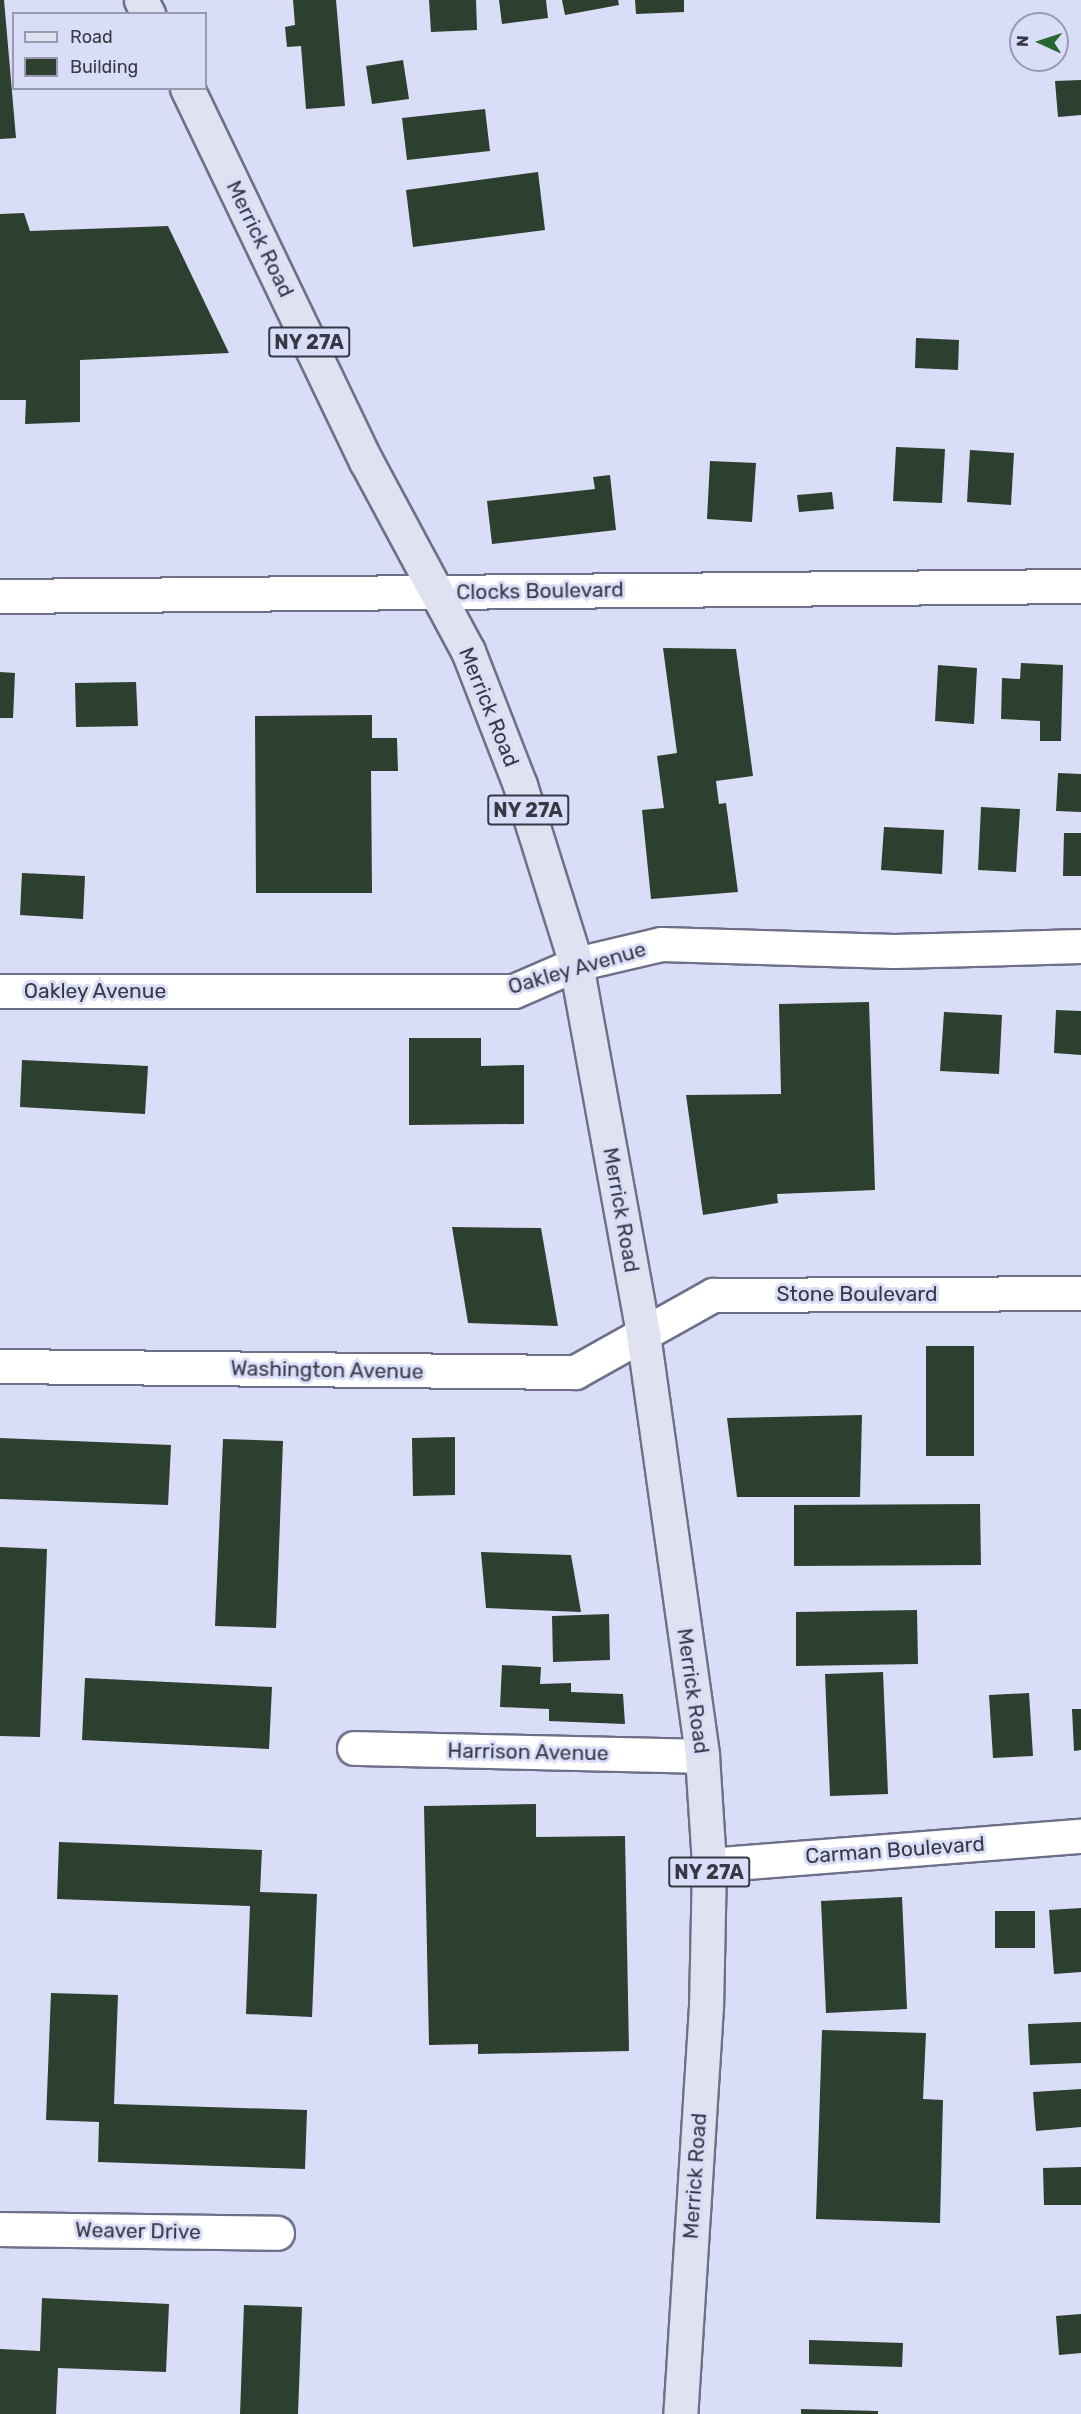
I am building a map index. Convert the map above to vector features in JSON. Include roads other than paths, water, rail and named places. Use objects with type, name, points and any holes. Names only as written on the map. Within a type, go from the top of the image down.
[{"type":"main road","name":"Merrick Road","points":[[188,90],[366,462],[468,651],[520,785],[576,964],[643,1334],[702,1756],[709,1865],[706,2006],[680,2414]]},
{"type":"street","name":"Clocks Boulevard","points":[[0,596],[1081,586]]},
{"type":"street","name":"Oakley Avenue","points":[[0,991],[514,991],[576,964],[661,944],[894,951],[1081,946]]},
{"type":"street","name":"Stone Boulevard","points":[[643,1334],[713,1295],[1081,1293]]},
{"type":"street","name":"Washington Avenue","points":[[0,1366],[575,1372],[643,1334]]},
{"type":"street","name":"Harrison Avenue","points":[[354,1748],[702,1756]]},
{"type":"street","name":"Carman Boulevard","points":[[709,1865],[1081,1836]]},
{"type":"street","name":"Weaver Drive","points":[[0,2229],[277,2233]]}]
